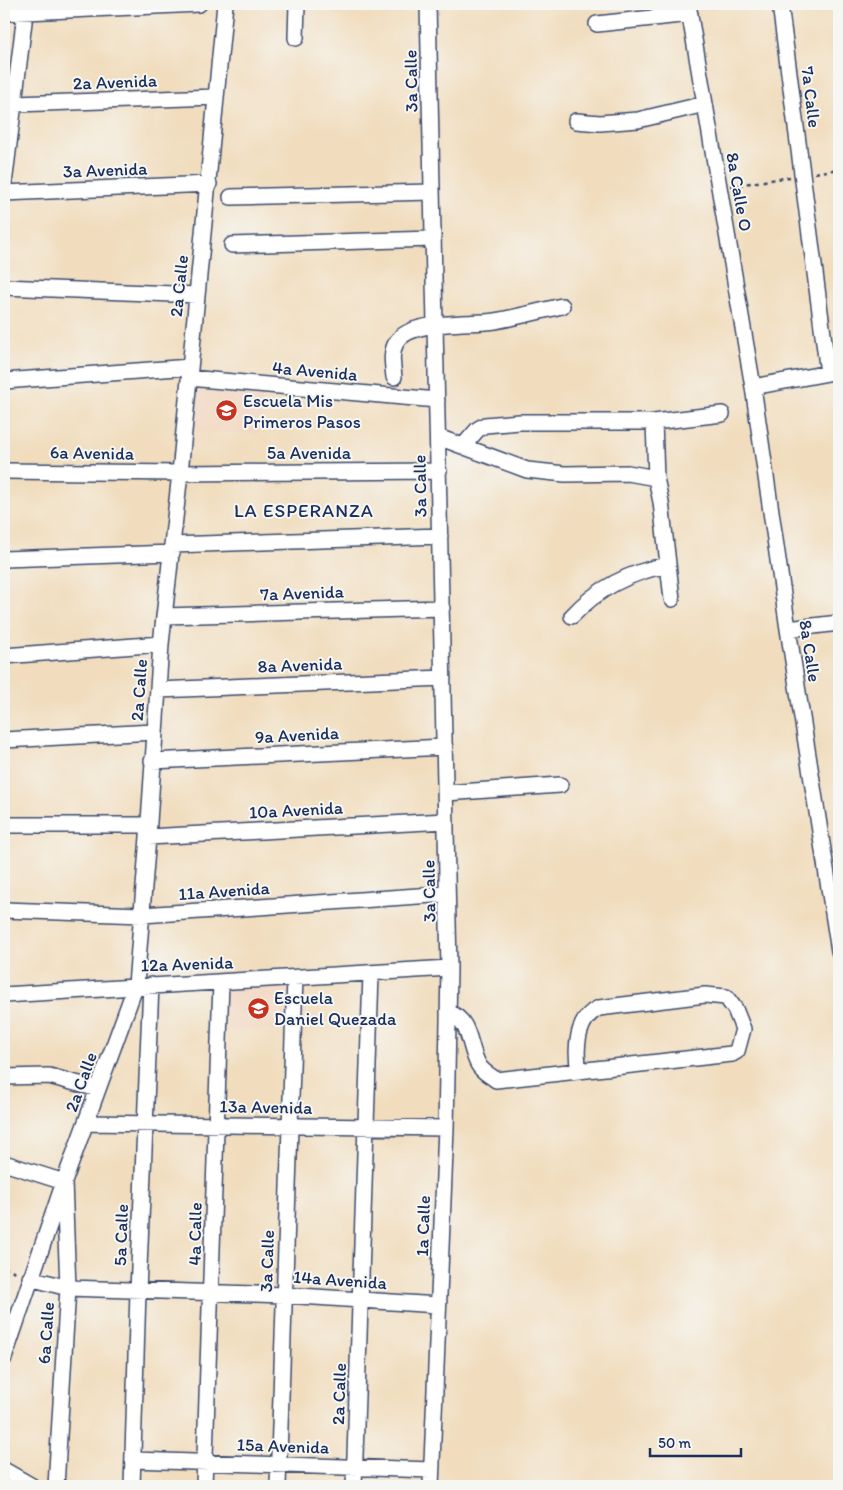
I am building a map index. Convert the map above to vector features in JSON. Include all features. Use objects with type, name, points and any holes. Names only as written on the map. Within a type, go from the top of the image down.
[{"type":"street","points":[[4,13],[22,8],[199,4]]},
{"type":"street","name":"2a Calle","points":[[4,1358],[30,1278],[136,985],[149,831],[161,644],[180,473],[225,4]]},
{"type":"street","points":[[296,38],[297,4]]},
{"type":"street","name":"3a Calle","points":[[428,4],[449,968]]},
{"type":"street","name":"7a Calle","points":[[780,4],[802,175],[834,372]]},
{"type":"street","points":[[4,184],[6,155],[15,104],[10,87],[22,8]]},
{"type":"street","points":[[597,24],[689,9]]},
{"type":"street","name":"8a Calle O","points":[[689,9],[753,387]]},
{"type":"street","name":"2a Avenida","points":[[15,104],[216,97]]},
{"type":"street","points":[[576,121],[600,123],[638,120],[705,104]]},
{"type":"street","name":"3a Avenida","points":[[4,193],[208,184]]},
{"type":"street","points":[[231,197],[432,192]]},
{"type":"street","points":[[232,245],[433,239]]},
{"type":"street","points":[[4,287],[197,295]]},
{"type":"street","points":[[394,377],[392,355],[396,342],[412,330],[436,325],[494,321],[562,306]]},
{"type":"street","points":[[753,387],[834,372]]},
{"type":"street","points":[[4,381],[189,373]]},
{"type":"street","name":"4a Avenida","points":[[189,373],[437,400]]},
{"type":"street","name":"8a Calle","points":[[753,387],[788,629],[835,900],[839,951]]},
{"type":"street","points":[[464,445],[478,429],[485,425],[520,422],[654,422],[722,414]]},
{"type":"street","points":[[654,422],[656,478],[672,599]]},
{"type":"street","points":[[438,437],[464,445],[527,470],[565,474],[628,473],[656,478]]},
{"type":"street","name":"6a Avenida","points":[[4,471],[180,473]]},
{"type":"street","name":"5a Avenida","points":[[180,473],[438,471]]},
{"type":"street","points":[[4,559],[440,536]]},
{"type":"street","points":[[572,616],[588,599],[606,586],[642,571],[668,565]]},
{"type":"street","name":"7a Avenida","points":[[164,616],[442,608]]},
{"type":"street","points":[[788,629],[839,623]]},
{"type":"street","points":[[4,656],[161,644]]},
{"type":"street","name":"8a Avenida","points":[[158,690],[443,678]]},
{"type":"street","points":[[4,740],[154,732]]},
{"type":"street","name":"9a Avenida","points":[[152,761],[445,747]]},
{"type":"street","points":[[446,794],[560,785]]},
{"type":"street","name":"10a Avenida","points":[[4,825],[149,831],[446,821]]},
{"type":"street","name":"11a Avenida","points":[[4,910],[142,915],[447,894]]},
{"type":"street","name":"12a Avenida","points":[[4,995],[136,985],[371,974],[449,968]]},
{"type":"street","name":"1a Calle","points":[[430,1486],[446,1128],[449,968]]},
{"type":"street","name":"2a Calle","points":[[354,1486],[371,974]]},
{"type":"street","name":"3a Calle","points":[[278,1486],[295,978]]},
{"type":"street","name":"4a Calle","points":[[204,1486],[221,982]]},
{"type":"street","name":"5a Calle","points":[[132,1486],[144,1124],[151,985]]},
{"type":"street","points":[[448,1012],[456,1015],[464,1022],[479,1065],[484,1072],[496,1080],[580,1071],[732,1054],[737,1051],[743,1029],[735,1009],[726,998],[705,995],[599,1008],[590,1011],[580,1033],[575,1052],[580,1071]]},
{"type":"street","points":[[4,1077],[49,1076],[98,1089]]},
{"type":"street","name":"13a Avenida","points":[[86,1122],[446,1128]]},
{"type":"street","points":[[4,1163],[64,1182]]},
{"type":"street","name":"6a Calle","points":[[56,1486],[68,1288],[64,1182]]},
{"type":"street","name":"14a Avenida","points":[[30,1278],[68,1288],[284,1295],[438,1305]]},
{"type":"street","name":"15a Avenida","points":[[133,1460],[432,1470]]},
{"type":"street","points":[[4,1470],[32,1486]]},
{"type":"path","points":[[719,188],[839,169]]},
{"type":"shaded area","name":"Escuela Mis Primeros Pasos","points":[[196,385],[263,391],[259,434],[192,431]]},
{"type":"shaded area","name":"Escuela Daniel Quezada","points":[[290,983],[288,1029],[226,1030],[227,986]]},
{"type":"place","name":"Escuela Mis Primeros Pasos","points":[[227,411]]},
{"type":"place","name":"Escuela Daniel Quezada","points":[[258,1008]]},
{"type":"district","name":"LA ESPERANZA","points":[[304,510]]}]
